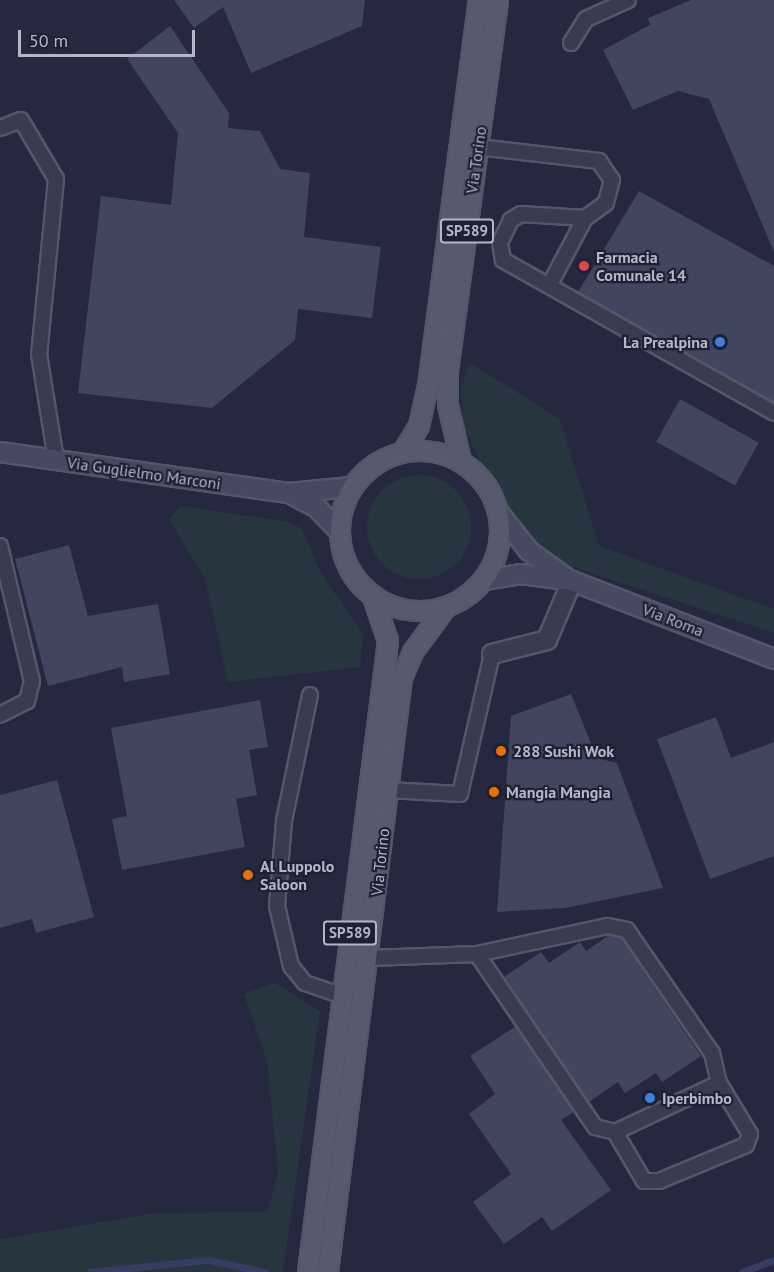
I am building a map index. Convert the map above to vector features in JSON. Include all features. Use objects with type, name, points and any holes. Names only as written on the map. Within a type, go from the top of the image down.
[{"type":"main road","name":"Via Torino","points":[[404,452],[419,426],[428,386],[479,0]]},
{"type":"main road","name":"Via Torino","points":[[461,461],[452,438],[448,371],[498,0]]},
{"type":"main road","points":[[352,486],[384,458],[404,452],[424,450],[461,461]]},
{"type":"main road","name":"SP589","points":[[461,461],[491,493],[499,513],[498,548],[484,580]]},
{"type":"main road","name":"SP589","points":[[308,1272],[388,641],[373,597],[343,556],[339,531],[352,486]]},
{"type":"main road","points":[[373,597],[421,611],[446,607],[484,580]]},
{"type":"main road","name":"Via Torino","points":[[328,1272],[370,958],[402,678],[413,652],[446,607]]},
{"type":"street","name":"Via Guglielmo Marconi","points":[[0,452],[288,493],[324,494],[352,486]]},
{"type":"street","name":"Via Guglielmo Marconi","points":[[288,493],[316,507],[339,531]]},
{"type":"street","points":[[499,513],[529,551],[572,581]]},
{"type":"street","points":[[484,580],[521,574],[572,581]]},
{"type":"street","points":[[492,654],[547,639],[572,581]]},
{"type":"street","name":"Via Roma","points":[[572,581],[773,658]]},
{"type":"lane","points":[[571,43],[586,19],[628,0]]},
{"type":"lane","points":[[0,128],[21,120],[56,179],[39,354],[56,460]]},
{"type":"lane","points":[[478,147],[599,161],[612,180],[600,212],[585,218],[521,214],[511,220],[500,243],[502,260],[550,284],[774,413]]},
{"type":"lane","points":[[550,284],[585,218]]},
{"type":"lane","points":[[0,546],[32,681],[27,701],[0,715]]},
{"type":"lane","points":[[388,790],[460,794],[492,654]]},
{"type":"lane","points":[[310,695],[284,820],[277,906],[291,966],[305,983],[342,996]]},
{"type":"lane","points":[[370,958],[477,954],[619,925],[712,1053],[719,1083],[746,1124],[746,1145],[659,1181],[644,1181],[615,1132]]},
{"type":"lane","points":[[477,954],[595,1127],[615,1132],[719,1083]]},
{"type":"shaded area","points":[[469,362],[560,419],[599,546],[774,609],[774,633],[552,560],[528,538],[480,463],[464,426],[460,393]]},
{"type":"shaded area","points":[[419,475],[439,479],[456,490],[467,507],[471,527],[467,547],[456,564],[439,575],[419,579],[399,575],[382,564],[371,547],[367,527],[371,507],[382,490],[399,479]]},
{"type":"shaded area","points":[[180,506],[290,522],[302,529],[322,575],[363,634],[360,667],[228,682],[205,579],[169,520]]},
{"type":"shaded area","points":[[275,983],[320,1011],[283,1272],[0,1272],[0,1239],[154,1213],[268,1212],[278,1172],[267,1062],[244,994]]},
{"type":"building","points":[[174,0],[365,0],[362,26],[251,73],[223,7],[194,28]]},
{"type":"building","points":[[691,0],[774,0],[774,252],[709,99],[678,91],[633,110],[603,50],[650,25],[648,18]]},
{"type":"building","points":[[170,26],[229,113],[228,128],[260,131],[280,169],[310,173],[304,237],[381,247],[372,318],[298,309],[295,340],[212,408],[78,393],[101,196],[171,205],[178,133],[127,59]]},
{"type":"building","name":"La Prealpina","points":[[639,191],[774,266],[774,403],[578,292]]},
{"type":"building","points":[[680,399],[759,443],[735,485],[656,442]]},
{"type":"building","points":[[69,545],[88,616],[158,604],[170,674],[124,682],[122,667],[48,686],[15,559]]},
{"type":"building","points":[[571,694],[597,758],[617,763],[663,888],[565,908],[497,912],[511,716]]},
{"type":"building","points":[[260,700],[268,747],[249,750],[257,795],[236,799],[245,847],[122,870],[112,819],[127,816],[111,728]]},
{"type":"building","points":[[716,717],[731,758],[774,742],[774,856],[710,879],[657,739]]},
{"type":"building","points":[[57,780],[94,917],[36,933],[32,919],[0,928],[0,795]]},
{"type":"building","points":[[609,935],[621,938],[701,1056],[662,1082],[656,1073],[625,1093],[618,1082],[589,1102],[504,977],[541,952],[549,963],[580,942],[586,951]]},
{"type":"building","points":[[516,1026],[574,1112],[561,1120],[611,1190],[552,1231],[542,1217],[504,1244],[473,1202],[511,1174],[469,1114],[495,1094],[470,1056]]},
{"type":"waterway","points":[[90,1272],[209,1260],[265,1272]]},
{"type":"waterway","points":[[742,1272],[774,1260]]},
{"type":"place","name":"Farmacia Comunale 14","points":[[584,266]]},
{"type":"place","name":"La Prealpina","points":[[720,342]]},
{"type":"place","name":"288 Sushi Wok","points":[[501,751]]},
{"type":"place","name":"Mangia Mangia","points":[[494,792]]},
{"type":"place","name":"Al Luppolo Saloon","points":[[248,875]]},
{"type":"place","name":"Iperbimbo","points":[[650,1098]]}]
